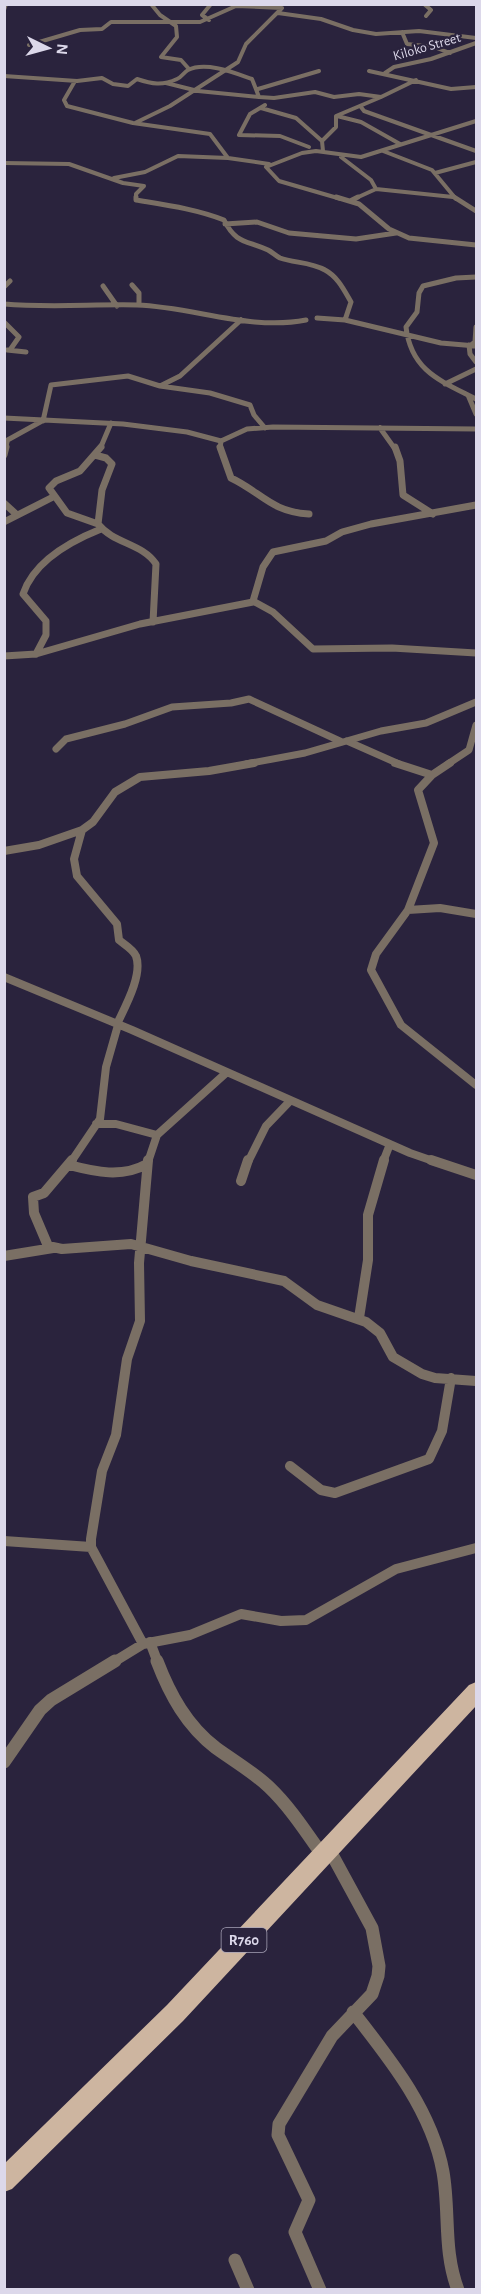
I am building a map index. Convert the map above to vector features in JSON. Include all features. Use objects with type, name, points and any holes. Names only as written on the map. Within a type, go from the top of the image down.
[{"type":"main road","name":"R760","points":[[4,2181],[175,2013],[477,1692]]},
{"type":"street","points":[[4,10],[6,4]]},
{"type":"street","points":[[151,4],[160,15],[175,23]]},
{"type":"street","points":[[209,20],[202,15],[211,4]]},
{"type":"street","points":[[424,4],[431,10],[426,16]]},
{"type":"street","points":[[29,45],[80,30],[102,29],[110,23],[175,23],[209,20],[236,6],[284,6]]},
{"type":"street","points":[[135,123],[170,106],[227,70],[241,59],[246,44],[284,6]]},
{"type":"street","points":[[278,13],[321,19],[364,32],[419,31],[447,37],[477,38]]},
{"type":"street","points":[[175,23],[177,38],[161,56],[182,60],[189,69]]},
{"type":"street","points":[[402,32],[407,44],[434,47],[450,53]]},
{"type":"street","name":"Kiloko Street","points":[[385,73],[394,67],[450,53],[477,43]]},
{"type":"street","points":[[4,76],[75,81],[102,78],[126,86],[132,85],[131,81],[137,79],[153,85],[166,83],[179,78],[189,69],[227,70],[254,80],[260,97]]},
{"type":"street","points":[[258,89],[318,70]]},
{"type":"street","points":[[369,71],[477,92]]},
{"type":"street","points":[[337,116],[350,108],[361,107],[416,80]]},
{"type":"street","points":[[75,81],[64,100],[67,106],[135,123],[211,135],[222,154],[228,158]]},
{"type":"street","points":[[166,83],[194,90],[274,98],[315,92],[334,97],[362,94],[381,97]]},
{"type":"street","points":[[462,90],[477,87]]},
{"type":"street","points":[[274,98],[250,114],[239,135],[280,136],[309,147]]},
{"type":"street","points":[[361,107],[364,111],[395,120],[430,136],[477,151]]},
{"type":"street","points":[[261,108],[296,118],[322,141],[323,151]]},
{"type":"street","points":[[322,141],[336,127],[337,116]]},
{"type":"street","points":[[337,116],[362,122],[400,144]]},
{"type":"street","points":[[114,178],[145,172],[178,156],[228,158],[269,164],[302,153],[323,151],[355,158],[477,121]]},
{"type":"street","points":[[383,151],[435,173],[453,197],[477,211]]},
{"type":"street","points":[[339,155],[371,180],[376,189]]},
{"type":"street","points":[[435,173],[477,162]]},
{"type":"street","points":[[4,163],[66,164],[82,171],[114,178],[123,183],[144,186],[136,194],[136,200],[198,211],[219,218],[231,234],[246,244],[267,250],[280,258],[322,268],[339,281],[351,302],[345,320]]},
{"type":"street","points":[[269,164],[266,167],[279,181],[364,207],[396,233],[414,240],[477,245]]},
{"type":"street","points":[[350,201],[376,189],[453,197]]},
{"type":"street","points":[[225,224],[257,222],[289,233],[356,239],[396,233]]},
{"type":"street","points":[[477,278],[456,278],[423,286],[419,293],[417,312],[408,321],[405,335],[408,346],[430,376],[477,399]]},
{"type":"street","points":[[4,287],[10,281]]},
{"type":"street","points":[[132,285],[139,293],[139,305]]},
{"type":"street","points":[[103,286],[117,306]]},
{"type":"street","points":[[4,304],[30,307],[139,305],[285,326],[306,320]]},
{"type":"street","points":[[317,318],[345,320],[405,335],[472,345]]},
{"type":"street","points":[[159,386],[180,376],[241,320]]},
{"type":"street","points":[[4,322],[19,337],[7,350]]},
{"type":"street","points":[[477,327],[475,342],[470,354],[477,362]]},
{"type":"street","points":[[7,350],[26,352]]},
{"type":"street","points":[[445,384],[477,369]]},
{"type":"street","points":[[4,455],[6,442],[42,421],[53,384],[126,376],[159,386],[213,394],[250,405],[254,415],[265,428]]},
{"type":"street","points":[[468,395],[477,414]]},
{"type":"street","points":[[4,418],[111,423],[183,431],[221,441],[247,429],[265,428],[477,429]]},
{"type":"street","points":[[111,423],[106,442],[95,455],[75,473],[51,484],[49,490],[67,513],[100,526],[109,537],[142,549],[154,560],[153,622]]},
{"type":"street","points":[[380,428],[387,432],[400,460],[399,483],[403,495],[433,514]]},
{"type":"street","points":[[221,441],[220,451],[225,457],[225,467],[231,479],[250,487],[256,496],[287,512],[300,515],[309,514]]},
{"type":"street","points":[[95,455],[106,458],[112,464],[102,490],[100,526]]},
{"type":"street","points":[[4,522],[53,497]]},
{"type":"street","points":[[4,503],[16,514]]},
{"type":"street","points":[[253,602],[256,584],[268,556],[273,552],[326,541],[340,532],[371,524],[477,505]]},
{"type":"street","points":[[36,654],[47,635],[48,625],[45,617],[23,594],[25,588],[48,560],[76,539],[100,526]]},
{"type":"street","points":[[4,656],[36,654],[99,634],[253,602],[273,612],[313,649],[371,648],[477,653]]},
{"type":"street","points":[[56,749],[61,742],[73,737],[118,726],[172,707],[231,703],[249,699],[402,766],[432,774]]},
{"type":"street","points":[[4,851],[39,845],[82,830],[93,822],[115,792],[140,777],[209,771],[305,753],[381,731],[426,723],[477,702]]},
{"type":"street","points":[[477,725],[474,748],[432,774],[418,792],[425,819],[433,835],[434,846],[426,860],[408,910],[371,962],[374,981],[400,1025],[477,1085]]},
{"type":"street","points":[[53,1248],[48,1246],[41,1231],[34,1213],[33,1197],[44,1193],[69,1165],[101,1114],[106,1067],[117,1024],[134,978],[137,959],[129,947],[118,940],[117,924],[77,876],[74,859],[82,830]]},
{"type":"street","points":[[408,910],[440,908],[477,915]]},
{"type":"street","points":[[4,977],[390,1144],[477,1175]]},
{"type":"street","points":[[226,1073],[157,1135],[147,1164],[140,1245],[140,1321],[128,1359],[116,1435],[102,1471],[91,1547],[146,1643],[166,1688],[188,1718],[203,1737],[266,1784],[283,1801],[326,1852],[372,1928],[380,1966],[372,1994],[332,2036],[289,2105],[278,2129],[278,2135],[309,2200],[295,2232],[320,2289]]},
{"type":"street","points":[[241,1181],[252,1149],[266,1126],[290,1101]]},
{"type":"street","points":[[96,1124],[116,1124],[157,1135]]},
{"type":"street","points":[[359,1318],[368,1260],[368,1215],[376,1180],[390,1144]]},
{"type":"street","points":[[69,1165],[93,1171],[114,1172],[133,1171],[147,1164]]},
{"type":"street","points":[[4,1256],[53,1248],[112,1244],[140,1245],[191,1261],[252,1272],[284,1281],[317,1305],[359,1318],[380,1333],[393,1357],[429,1377],[477,1381]]},
{"type":"street","points":[[290,1466],[321,1490],[335,1493],[429,1459],[435,1451],[447,1409],[451,1378]]},
{"type":"street","points":[[4,1541],[91,1547]]},
{"type":"street","points":[[4,1762],[40,1710],[51,1700],[146,1643],[182,1637],[241,1614],[281,1621],[306,1620],[396,1569],[477,1548]]},
{"type":"street","points":[[353,2012],[392,2065],[433,2138],[443,2174],[446,2256],[458,2289]]},
{"type":"street","points":[[235,2260],[248,2289]]}]
